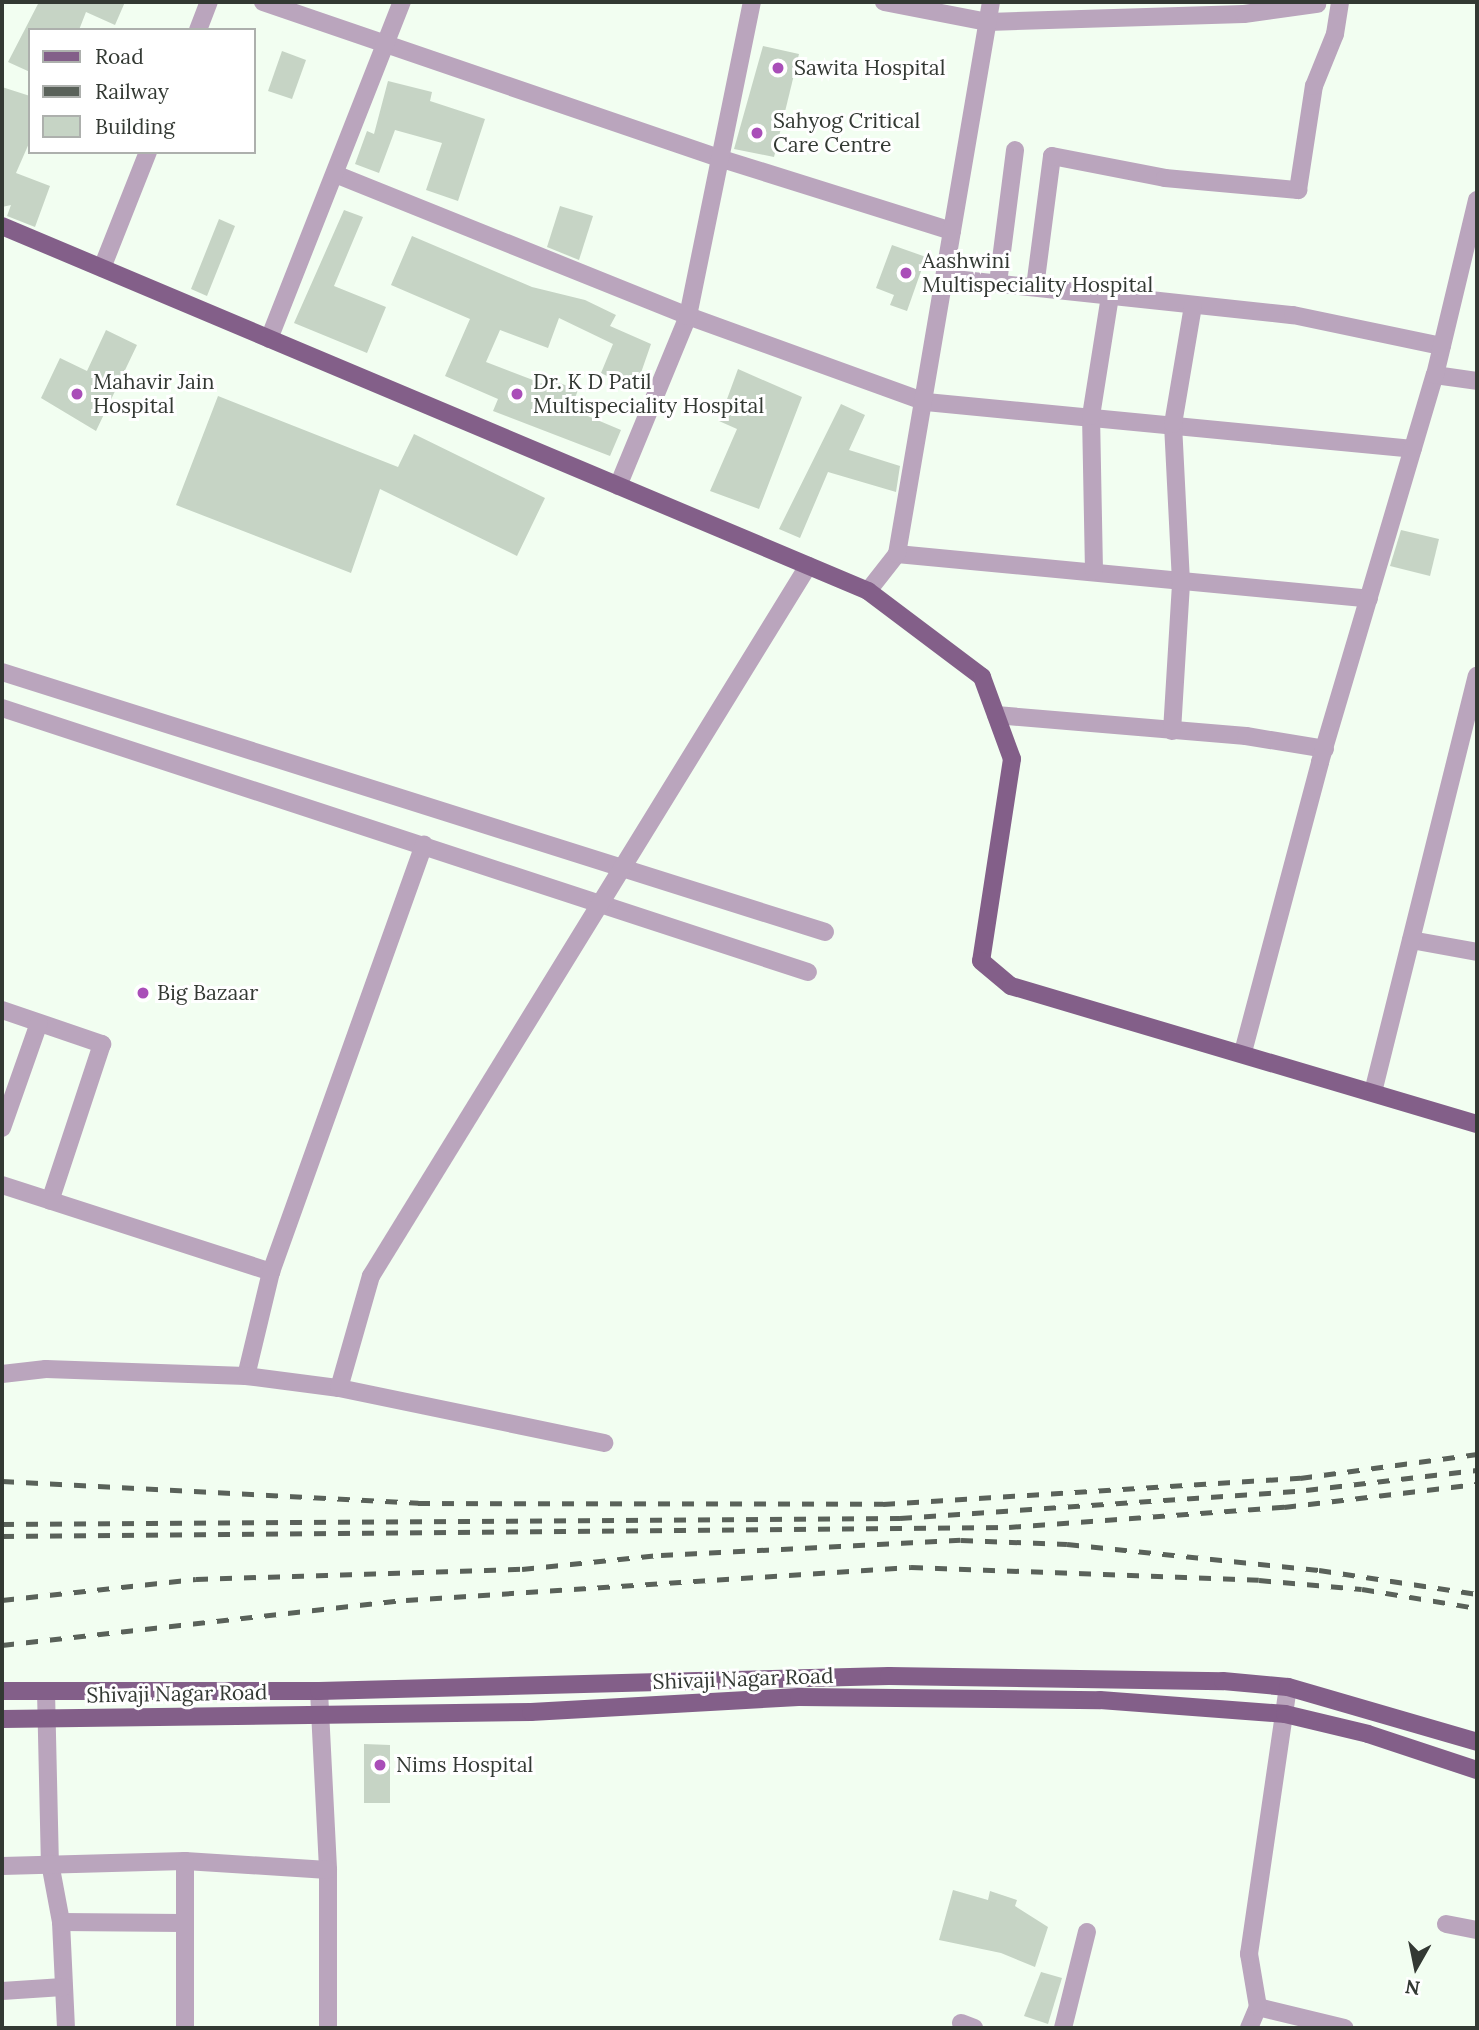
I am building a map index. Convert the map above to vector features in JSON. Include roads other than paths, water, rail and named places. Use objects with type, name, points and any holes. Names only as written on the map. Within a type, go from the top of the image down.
[{"type":"main road","points":[[2,226],[868,592],[982,677],[1012,758],[981,961],[1011,986],[1243,1052],[1477,1124]]},
{"type":"main road","name":"Shivaji Nagar Road","points":[[2,1691],[319,1691],[889,1676],[1288,1687],[1477,1742]]},
{"type":"main road","name":"Shivaji Nagar Road","points":[[2,1719],[320,1716],[827,1697],[1114,1701],[1285,1714],[1368,1734],[1477,1770]]},
{"type":"street","points":[[199,28],[209,2]]},
{"type":"street","points":[[263,2],[722,159],[952,231]]},
{"type":"street","points":[[269,339],[402,2]]},
{"type":"street","points":[[618,486],[688,316],[752,2]]},
{"type":"street","points":[[884,2],[988,22],[1244,14],[1316,3],[1335,34]]},
{"type":"street","points":[[868,592],[897,554],[926,402],[952,231],[992,2]]},
{"type":"street","points":[[1035,287],[1052,156],[1165,177],[1297,190],[1314,86],[1335,34],[1340,2]]},
{"type":"street","points":[[998,283],[1015,150]]},
{"type":"street","points":[[102,268],[147,154]]},
{"type":"street","points":[[335,174],[688,316],[926,402],[1413,449]]},
{"type":"street","points":[[1243,1052],[1325,749],[1435,375],[1477,200]]},
{"type":"street","points":[[945,278],[1293,315],[1442,346]]},
{"type":"street","points":[[1094,572],[1091,416],[1110,296]]},
{"type":"street","points":[[1172,731],[1181,582],[1172,424],[1193,306]]},
{"type":"street","points":[[1435,375],[1477,381]]},
{"type":"street","points":[[897,554],[1369,599]]},
{"type":"street","points":[[340,1388],[371,1276],[618,870],[808,566]]},
{"type":"street","points":[[2,672],[618,870],[825,932]]},
{"type":"street","points":[[1373,1092],[1477,676]]},
{"type":"street","points":[[2,708],[600,900],[808,972]]},
{"type":"street","points":[[996,715],[1172,731],[1325,749]]},
{"type":"street","points":[[246,1376],[271,1272],[424,845]]},
{"type":"street","points":[[1411,940],[1477,952]]},
{"type":"street","points":[[2,1010],[102,1044],[50,1201]]},
{"type":"street","points":[[2,1128],[39,1023]]},
{"type":"street","points":[[2,1185],[271,1272]]},
{"type":"street","points":[[2,1374],[46,1369],[246,1376],[340,1388],[604,1443]]},
{"type":"street","points":[[1249,2028],[1258,2007],[1250,1955],[1288,1687]]},
{"type":"street","points":[[46,1691],[50,1863],[61,1922],[66,2028]]},
{"type":"street","points":[[319,1691],[328,1870],[328,2028]]},
{"type":"street","points":[[2,1866],[185,1861],[328,1870]]},
{"type":"street","points":[[185,1861],[185,2028]]},
{"type":"street","points":[[61,1922],[183,1923]]},
{"type":"street","points":[[1446,1924],[1477,1930]]},
{"type":"street","points":[[1063,2028],[1087,1932]]},
{"type":"street","points":[[2,1991],[63,1987]]},
{"type":"street","points":[[1258,2007],[1345,2028]]},
{"type":"railway","points":[[2,1481],[418,1503],[883,1504],[1300,1478],[1477,1454]]},
{"type":"railway","points":[[2,1524],[900,1518],[1306,1490],[1477,1470]]},
{"type":"railway","points":[[2,1536],[1009,1527],[1284,1507],[1477,1484]]},
{"type":"railway","points":[[2,1600],[196,1579],[522,1569],[661,1555],[961,1540],[1067,1544],[1319,1570],[1477,1594]]},
{"type":"railway","points":[[2,1645],[406,1600],[911,1567],[1259,1580],[1362,1589],[1477,1608]]},
{"type":"place","name":"Sawita Hospital","points":[[778,68]]},
{"type":"place","name":"Sahyog Critical Care Centre","points":[[757,133]]},
{"type":"place","name":"Aashwini Multispeciality Hospital","points":[[906,273]]},
{"type":"place","name":"Mahavir Jain Hospital","points":[[77,394]]},
{"type":"place","name":"Dr. K D Patil Multispeciality Hospital","points":[[517,394]]},
{"type":"place","name":"Big Bazaar","points":[[143,993]]},
{"type":"place","name":"Nims Hospital","points":[[380,1765]]}]
